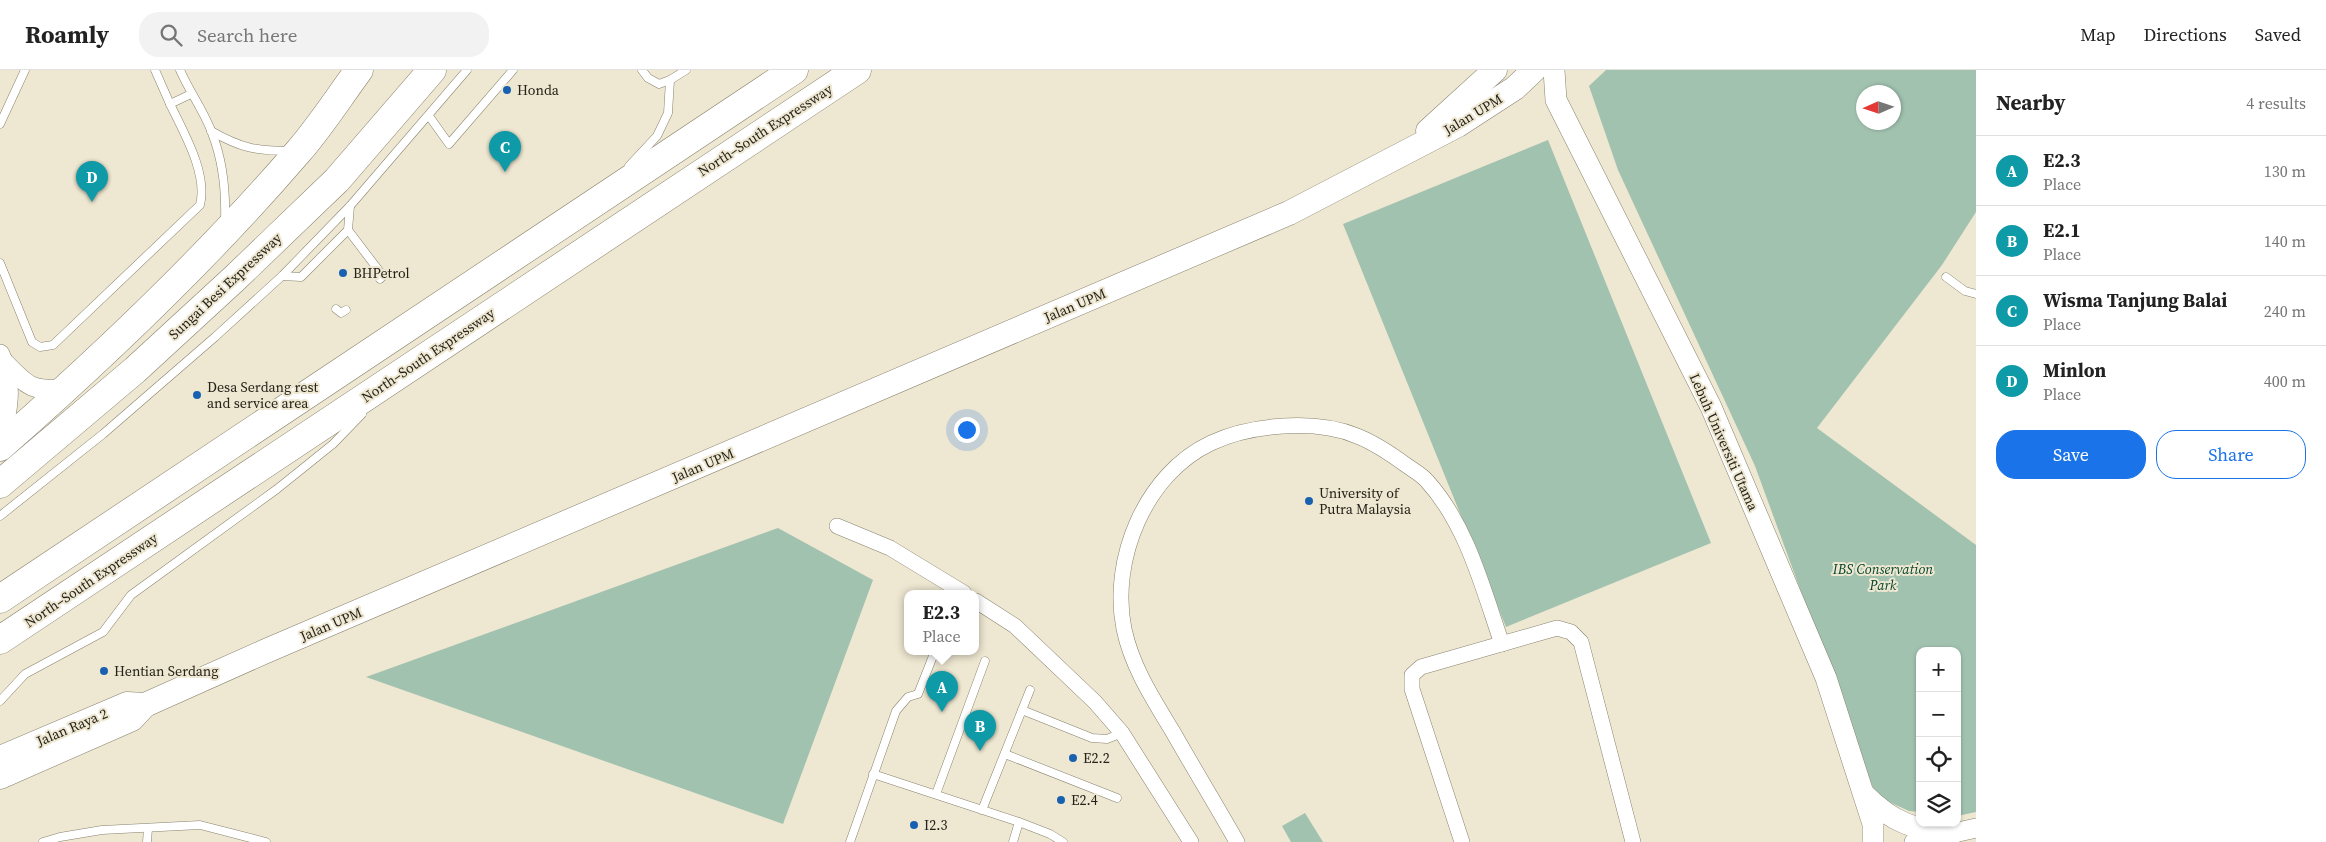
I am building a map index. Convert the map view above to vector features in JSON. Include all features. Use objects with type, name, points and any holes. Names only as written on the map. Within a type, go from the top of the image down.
[{"type":"highway","points":[[0,447],[66,389],[225,233],[299,151],[359,70]]},
{"type":"highway","name":"Sungai Besi Expressway","points":[[0,484],[135,370],[236,278],[337,180],[432,70]]},
{"type":"highway","points":[[0,599],[794,70]]},
{"type":"highway","name":"North–South Expressway","points":[[0,640],[857,70]]},
{"type":"main road","name":"Jalan UPM","points":[[1406,150],[1495,70]]},
{"type":"main road","name":"Jalan UPM","points":[[0,777],[132,719],[145,705],[1289,213],[1406,150],[1458,125],[1515,88],[1534,70]]},
{"type":"main road","name":"Lebuh Universiti Utama","points":[[1554,70],[1556,100],[1711,407],[1826,678],[1864,793],[1873,833],[1887,842]]},
{"type":"main road","name":"Jalan Raya 2","points":[[0,758],[127,704],[145,705]]},
{"type":"main road","points":[[1864,793],[1881,811],[1899,822],[1921,830],[1953,833]]},
{"type":"street","points":[[2,357],[29,385],[42,390],[66,389]]},
{"type":"street","points":[[0,442],[10,399],[2,357]]},
{"type":"street","points":[[1237,842],[1137,671],[1124,628],[1120,584],[1130,541],[1151,496],[1180,464],[1209,444],[1242,431],[1286,426],[1322,428],[1356,435],[1391,454],[1427,481],[1464,534],[1502,644]]},
{"type":"street","points":[[837,526],[890,548],[957,590]]},
{"type":"street","points":[[979,603],[1014,626],[1095,702],[1122,732],[1191,842]]},
{"type":"street","points":[[1462,842],[1412,689],[1412,675],[1421,667],[1557,628],[1571,632],[1581,642],[1633,842]]},
{"type":"street","points":[[1914,842],[1976,828]]},
{"type":"lane","points":[[0,124],[25,70]]},
{"type":"lane","points":[[0,262],[32,342],[40,347],[53,345],[200,205],[203,192],[202,177],[154,70]]},
{"type":"lane","points":[[0,516],[103,434],[282,276],[350,206],[467,70]]},
{"type":"lane","points":[[429,116],[449,144],[513,70]]},
{"type":"lane","points":[[642,70],[648,78],[659,84],[670,80],[686,70]]},
{"type":"lane","points":[[183,71],[190,94],[211,131],[222,164],[226,201],[225,233]]},
{"type":"lane","points":[[593,204],[657,136],[668,113],[670,80]]},
{"type":"lane","points":[[170,104],[190,94]]},
{"type":"lane","points":[[211,131],[237,145],[265,151],[299,151]]},
{"type":"lane","points":[[282,276],[302,279],[348,230],[350,206]]},
{"type":"lane","points":[[348,230],[383,276],[380,280]]},
{"type":"lane","points":[[1946,277],[1965,291],[1976,294]]},
{"type":"lane","points":[[336,309],[341,314],[346,310]]},
{"type":"lane","points":[[372,403],[397,376]]},
{"type":"lane","points":[[0,701],[24,674],[102,632],[131,595],[277,489],[333,444],[365,410]]},
{"type":"lane","points":[[850,842],[896,711],[908,697],[918,694],[933,655]]},
{"type":"lane","points":[[936,794],[985,661]]},
{"type":"lane","points":[[982,810],[1030,690]]},
{"type":"lane","points":[[1022,710],[1092,738],[1107,739],[1122,732]]},
{"type":"lane","points":[[1005,754],[1117,798]]},
{"type":"lane","points":[[873,774],[1019,822],[1050,834],[1063,842]]},
{"type":"lane","points":[[1013,842],[1019,822]]},
{"type":"lane","points":[[43,842],[60,837],[102,830],[200,825],[266,842]]},
{"type":"lane","points":[[148,828],[148,842]]},
{"type":"green space","name":"IBS Conservation Park","points":[[1606,70],[1976,70],[1976,212],[1942,265],[1817,428],[1976,545],[1976,812],[1961,815],[1961,647],[1916,647],[1916,812],[1909,811],[1876,796],[1755,466],[1618,170],[1589,86]]},
{"type":"green space","points":[[1548,140],[1711,543],[1506,627],[1343,224]]},
{"type":"green space","points":[[778,528],[873,580],[783,824],[366,677]]},
{"type":"green space","points":[[1305,813],[1323,842],[1291,842],[1282,826]]},
{"type":"place","name":"Honda","points":[[507,90]]},
{"type":"place","name":"Wisma Tanjung Balai","points":[[505,172]]},
{"type":"place","name":"Minlon","points":[[92,202]]},
{"type":"place","name":"BHPetrol","points":[[343,273]]},
{"type":"place","name":"Desa Serdang rest and service area","points":[[197,395]]},
{"type":"place","name":"University of Putra Malaysia","points":[[1309,501]]},
{"type":"place","name":"Hentian Serdang","points":[[104,671]]},
{"type":"place","name":"E2.3","points":[[942,712]]},
{"type":"place","name":"E2.1","points":[[980,751]]},
{"type":"place","name":"E2.2","points":[[1073,758]]},
{"type":"place","name":"E2.4","points":[[1061,800]]},
{"type":"place","name":"I2.3","points":[[914,825]]}]
